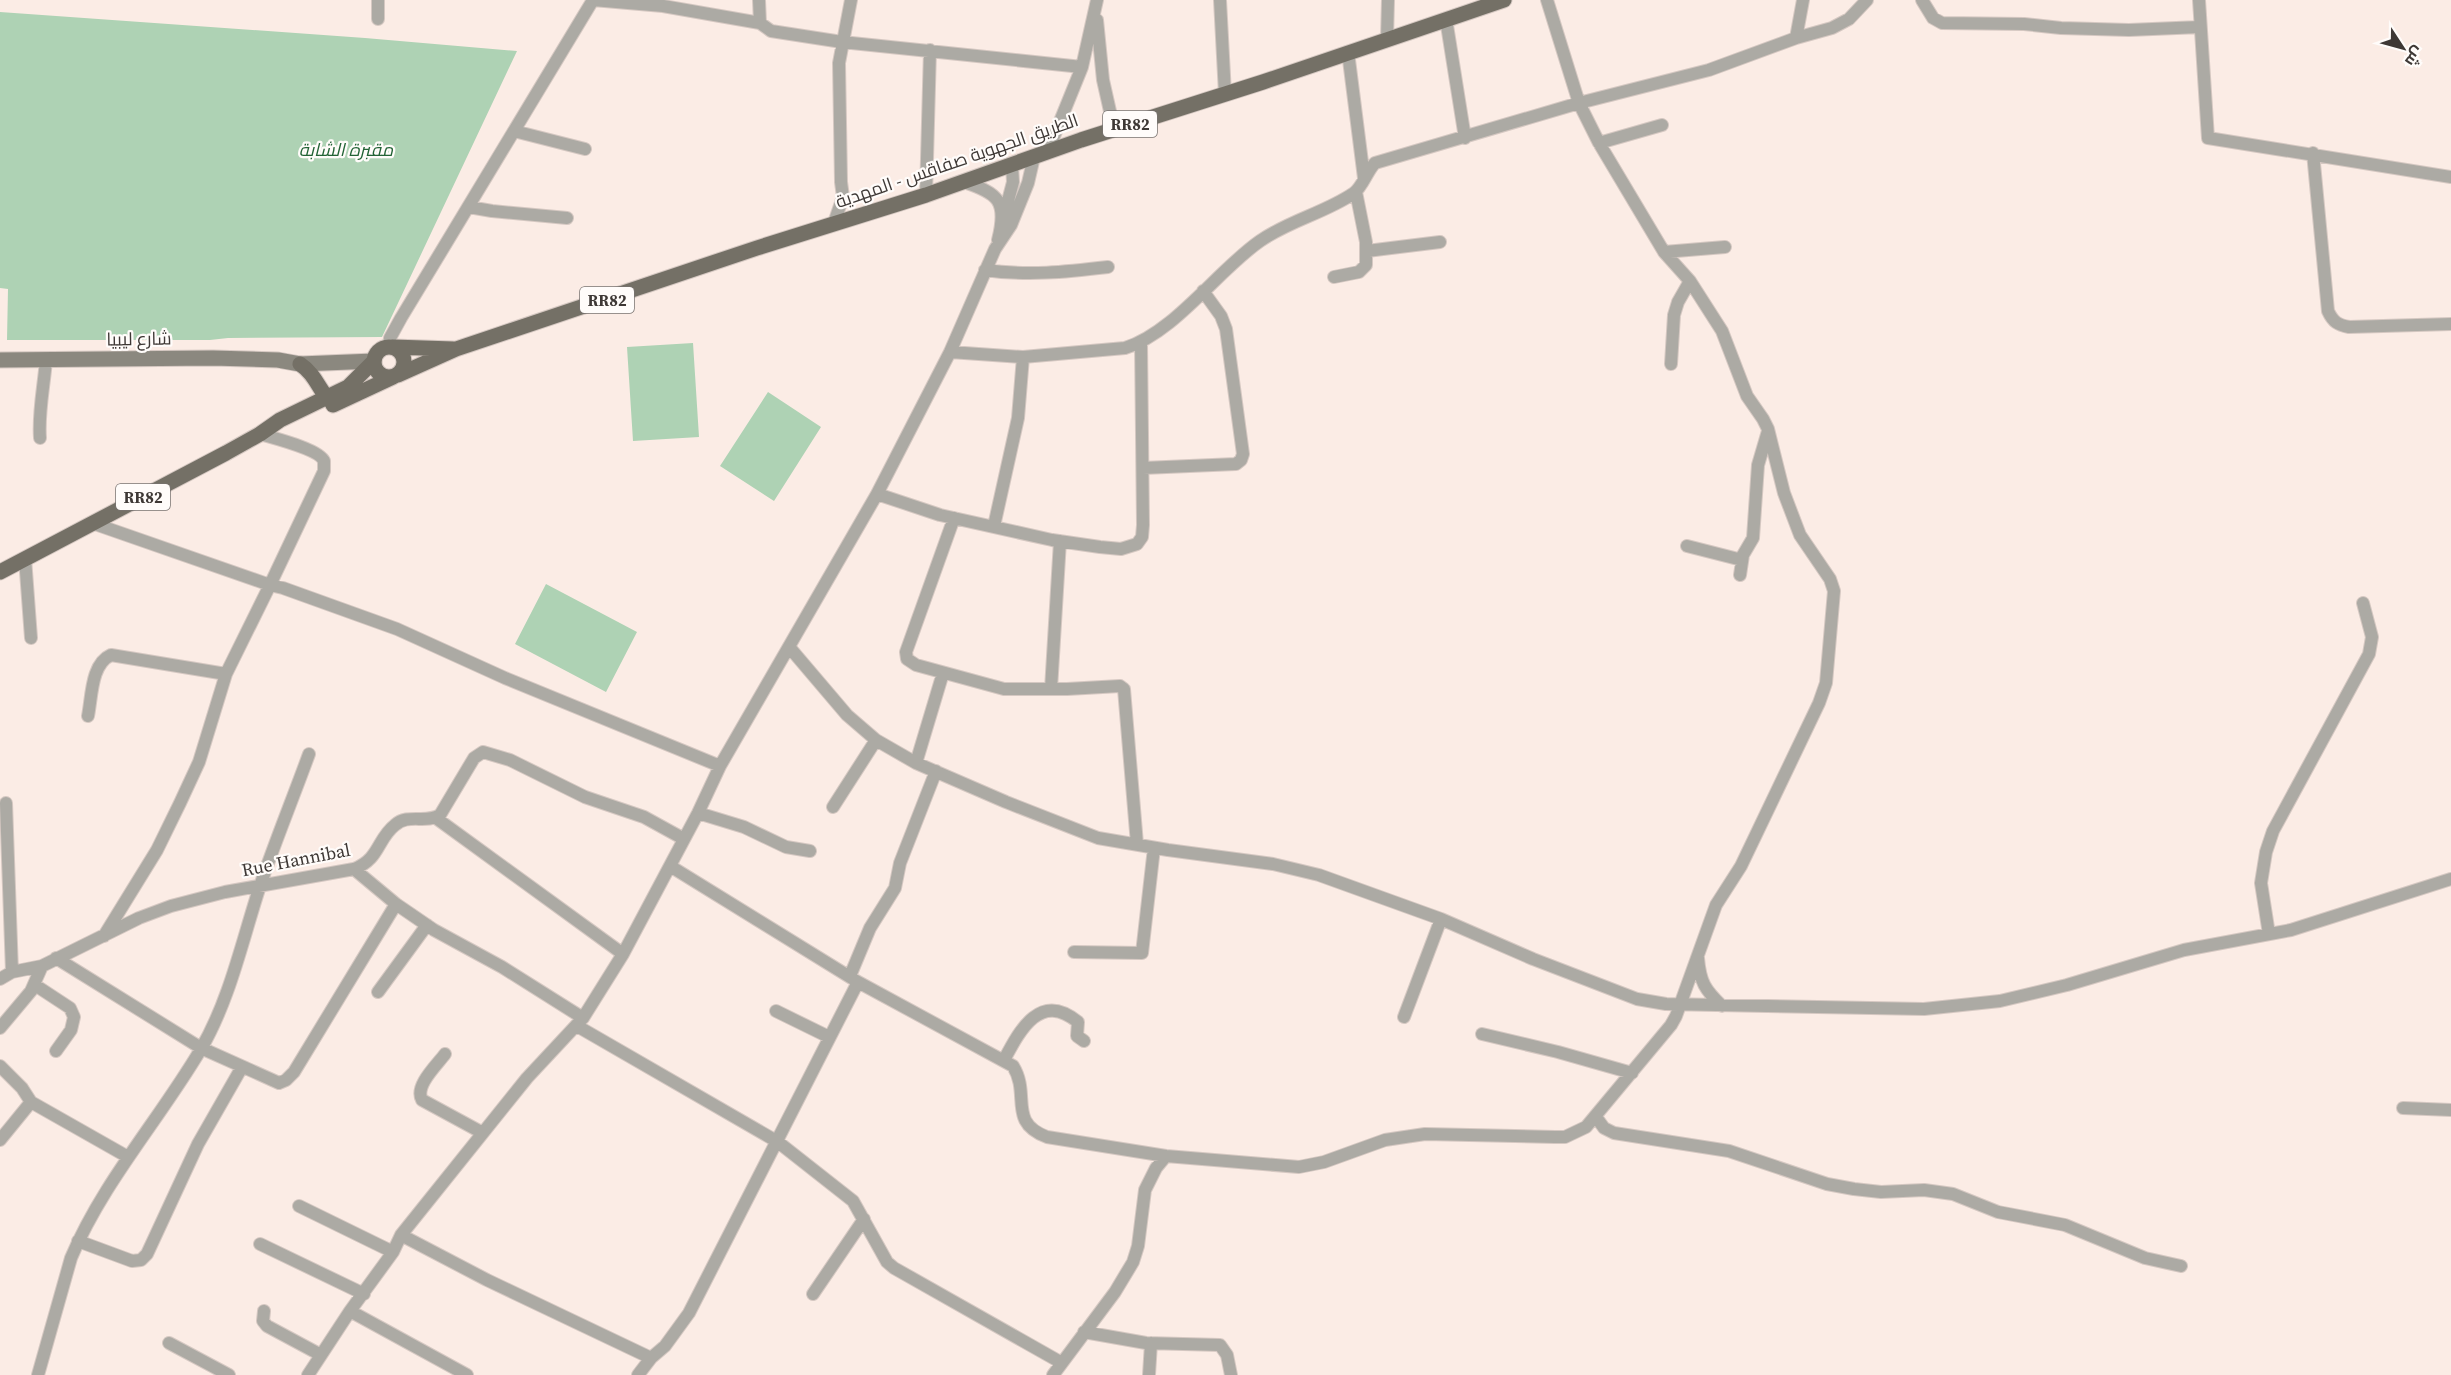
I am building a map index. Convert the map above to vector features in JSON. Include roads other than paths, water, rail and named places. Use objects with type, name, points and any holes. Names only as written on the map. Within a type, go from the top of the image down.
[{"type":"main road","name":"الطريق الجهوية صفاقس - المهدية","points":[[0,572],[260,434],[280,420],[396,376],[456,349],[834,223],[926,195],[1114,129],[1504,0]]},
{"type":"main road","name":"الطريق الجهوية صفاقس - المهدية","points":[[330,401],[348,387],[383,352],[456,349]]},
{"type":"main road","name":"شارع ليبيا","points":[[278,360],[297,354],[383,352]]},
{"type":"main road","name":"شارع ليبيا","points":[[0,360],[278,360],[300,364],[383,352]]},
{"type":"main road","points":[[383,352],[401,353],[405,362],[396,376],[379,375],[383,352]]},
{"type":"main road","points":[[300,364],[315,376],[330,401]]},
{"type":"street","points":[[378,0],[378,19]]},
{"type":"street","points":[[383,352],[401,318],[593,0],[663,6],[760,23],[771,31],[842,42],[1082,66]]},
{"type":"street","points":[[759,0],[760,23]]},
{"type":"street","points":[[834,223],[843,198],[839,63],[851,0]]},
{"type":"street","points":[[1220,0],[1225,94]]},
{"type":"street","points":[[1387,39],[1388,0]]},
{"type":"street","points":[[670,866],[854,979],[1013,1066],[1017,1073],[1024,1120],[1029,1129],[1047,1137],[1166,1156],[1299,1167],[1324,1162],[1385,1140],[1425,1134],[1565,1137],[1586,1127],[1671,1025],[1716,905],[1741,866],[1819,703],[1826,683],[1833,584],[1800,535],[1784,493],[1768,429],[1764,419],[1747,396],[1722,331],[1690,281],[1664,252],[1599,143],[1579,103],[1547,0]]},
{"type":"street","points":[[1796,38],[1803,0]]},
{"type":"street","points":[[950,352],[1023,357],[1125,348],[1141,342],[1261,240],[1285,225],[1356,192],[1375,163],[1579,103],[1709,70],[1796,38],[1832,28],[1849,19],[1867,0]]},
{"type":"street","points":[[1922,0],[1933,18],[1942,23],[2024,24],[2061,28],[2129,30],[2200,27]]},
{"type":"street","points":[[2199,0],[2208,138],[2313,153],[2451,177]]},
{"type":"street","points":[[308,1375],[350,1311],[393,1252],[401,1235],[481,1132],[527,1078],[580,1022],[623,954],[698,813],[720,766],[877,494],[950,352],[985,270],[995,249],[1011,225],[1082,66],[1096,4]]},
{"type":"street","points":[[1096,4],[1104,80],[1114,129]]},
{"type":"street","points":[[1446,19],[1466,138]]},
{"type":"street","points":[[926,195],[930,50]]},
{"type":"street","points":[[1348,52],[1364,178]]},
{"type":"street","points":[[1599,143],[1662,125]]},
{"type":"street","points":[[514,131],[585,149]]},
{"type":"street","points":[[2313,153],[2328,311],[2332,319],[2339,325],[2349,327],[2451,324]]},
{"type":"street","points":[[995,249],[1013,182],[1012,165]]},
{"type":"street","points":[[964,182],[992,193],[999,201],[1001,228]]},
{"type":"street","points":[[1334,277],[1362,270],[1366,265],[1367,250],[1356,192]]},
{"type":"street","points":[[469,207],[567,218]]},
{"type":"street","points":[[1367,250],[1440,242]]},
{"type":"street","points":[[1664,252],[1725,247]]},
{"type":"street","points":[[985,270],[1011,274],[1057,273],[1108,267]]},
{"type":"street","points":[[1671,364],[1674,315],[1678,302],[1690,281]]},
{"type":"street","points":[[1143,468],[1236,464],[1241,460],[1243,454],[1226,329],[1221,316],[1203,291]]},
{"type":"street","points":[[877,494],[954,518],[1060,541],[1121,549],[1137,544],[1143,532],[1141,342]]},
{"type":"street","points":[[994,526],[1018,418],[1023,357]]},
{"type":"street","points":[[40,438],[39,421],[42,411],[46,360]]},
{"type":"street","points":[[1740,575],[1745,550],[1753,538],[1758,465],[1768,429]]},
{"type":"street","points":[[104,937],[157,850],[180,803],[199,762],[226,674],[324,471],[324,462],[319,454],[260,434]]},
{"type":"street","points":[[954,518],[906,652],[907,660],[943,673],[1004,689],[1120,686],[1124,689],[1137,844]]},
{"type":"street","points":[[92,523],[397,629],[505,678],[720,766]]},
{"type":"street","points":[[1051,689],[1060,541]]},
{"type":"street","points":[[1687,546],[1742,560]]},
{"type":"street","points":[[25,558],[31,638]]},
{"type":"street","points":[[2269,934],[2261,883],[2266,852],[2273,831],[2292,794],[2369,654],[2372,637],[2363,603]]},
{"type":"street","points":[[790,648],[848,715],[876,740],[916,763],[1074,829],[1098,838],[1273,864],[1319,875],[1441,920],[1637,999],[1666,1005],[1679,1003],[1722,1006],[1924,1009],[1972,1005],[2067,985],[2184,950],[2290,930],[2451,879]]},
{"type":"street","points":[[88,716],[98,667],[103,659],[111,655],[226,674]]},
{"type":"street","points":[[916,763],[943,673]]},
{"type":"street","points":[[833,807],[876,740]]},
{"type":"street","points":[[623,954],[436,818],[474,758],[483,752],[488,752],[546,776],[585,797],[644,817],[684,838]]},
{"type":"street","points":[[38,1375],[71,1258],[78,1241],[129,1157],[201,1048],[228,988],[260,887],[309,754]]},
{"type":"street","points":[[638,1375],[651,1358],[665,1346],[688,1313],[778,1142],[854,979],[870,928],[895,888],[900,863],[936,771]]},
{"type":"street","points":[[6,802],[5,936],[12,972]]},
{"type":"street","points":[[698,813],[744,827],[786,847],[810,851]]},
{"type":"street","name":"Rue Hannibal","points":[[0,979],[12,972],[42,966],[139,918],[171,906],[225,892],[354,869],[366,864],[375,855],[394,825],[406,819],[436,818]]},
{"type":"street","points":[[1074,952],[1140,954],[1142,952],[1154,848]]},
{"type":"street","points":[[354,869],[396,904],[427,925],[502,967],[580,1022],[778,1142],[853,1201],[887,1262],[894,1269],[1062,1363]]},
{"type":"street","points":[[56,958],[201,1048],[279,1083],[294,1072],[396,904]]},
{"type":"street","points":[[1404,1017],[1441,920]]},
{"type":"street","points":[[378,992],[427,925]]},
{"type":"street","points":[[1698,954],[1699,972],[1707,992],[1722,1006]]},
{"type":"street","points":[[0,1028],[35,986],[42,966]]},
{"type":"street","points":[[35,986],[70,1008],[74,1017],[71,1030],[56,1051]]},
{"type":"street","points":[[776,1011],[829,1036]]},
{"type":"street","points":[[1004,1060],[1017,1036],[1034,1015],[1052,1011],[1071,1016],[1078,1022],[1077,1036],[1084,1041]]},
{"type":"street","points":[[1482,1034],[1632,1073]]},
{"type":"street","points":[[445,1054],[419,1090],[419,1095],[422,1100],[481,1132]]},
{"type":"street","points":[[0,1066],[22,1088],[31,1102],[129,1157]]},
{"type":"street","points":[[78,1241],[132,1261],[141,1260],[147,1254],[198,1144],[242,1067]]},
{"type":"street","points":[[0,1140],[31,1102]]},
{"type":"street","points":[[2403,1108],[2451,1110]]},
{"type":"street","points":[[1596,1117],[1604,1128],[1614,1133],[1729,1151],[1827,1184],[1868,1191],[1924,1190],[1953,1194],[1998,1212],[2078,1229],[2145,1258],[2181,1266]]},
{"type":"street","points":[[1053,1375],[1115,1292],[1133,1262],[1138,1246],[1145,1190],[1149,1179],[1166,1156]]},
{"type":"street","points":[[299,1206],[393,1252]]},
{"type":"street","points":[[813,1294],[864,1219]]},
{"type":"street","points":[[401,1235],[487,1280],[651,1358]]},
{"type":"street","points":[[260,1244],[364,1294]]},
{"type":"street","points":[[264,1311],[262,1321],[267,1326],[321,1355]]},
{"type":"street","points":[[350,1311],[467,1375]]},
{"type":"street","points":[[1084,1332],[1150,1342],[1220,1345],[1227,1355],[1231,1375]]},
{"type":"street","points":[[1149,1375],[1150,1342]]},
{"type":"street","points":[[169,1343],[229,1375]]},
{"type":"park label","name":"مقبرة الشابة","points":[[346,150]]}]
